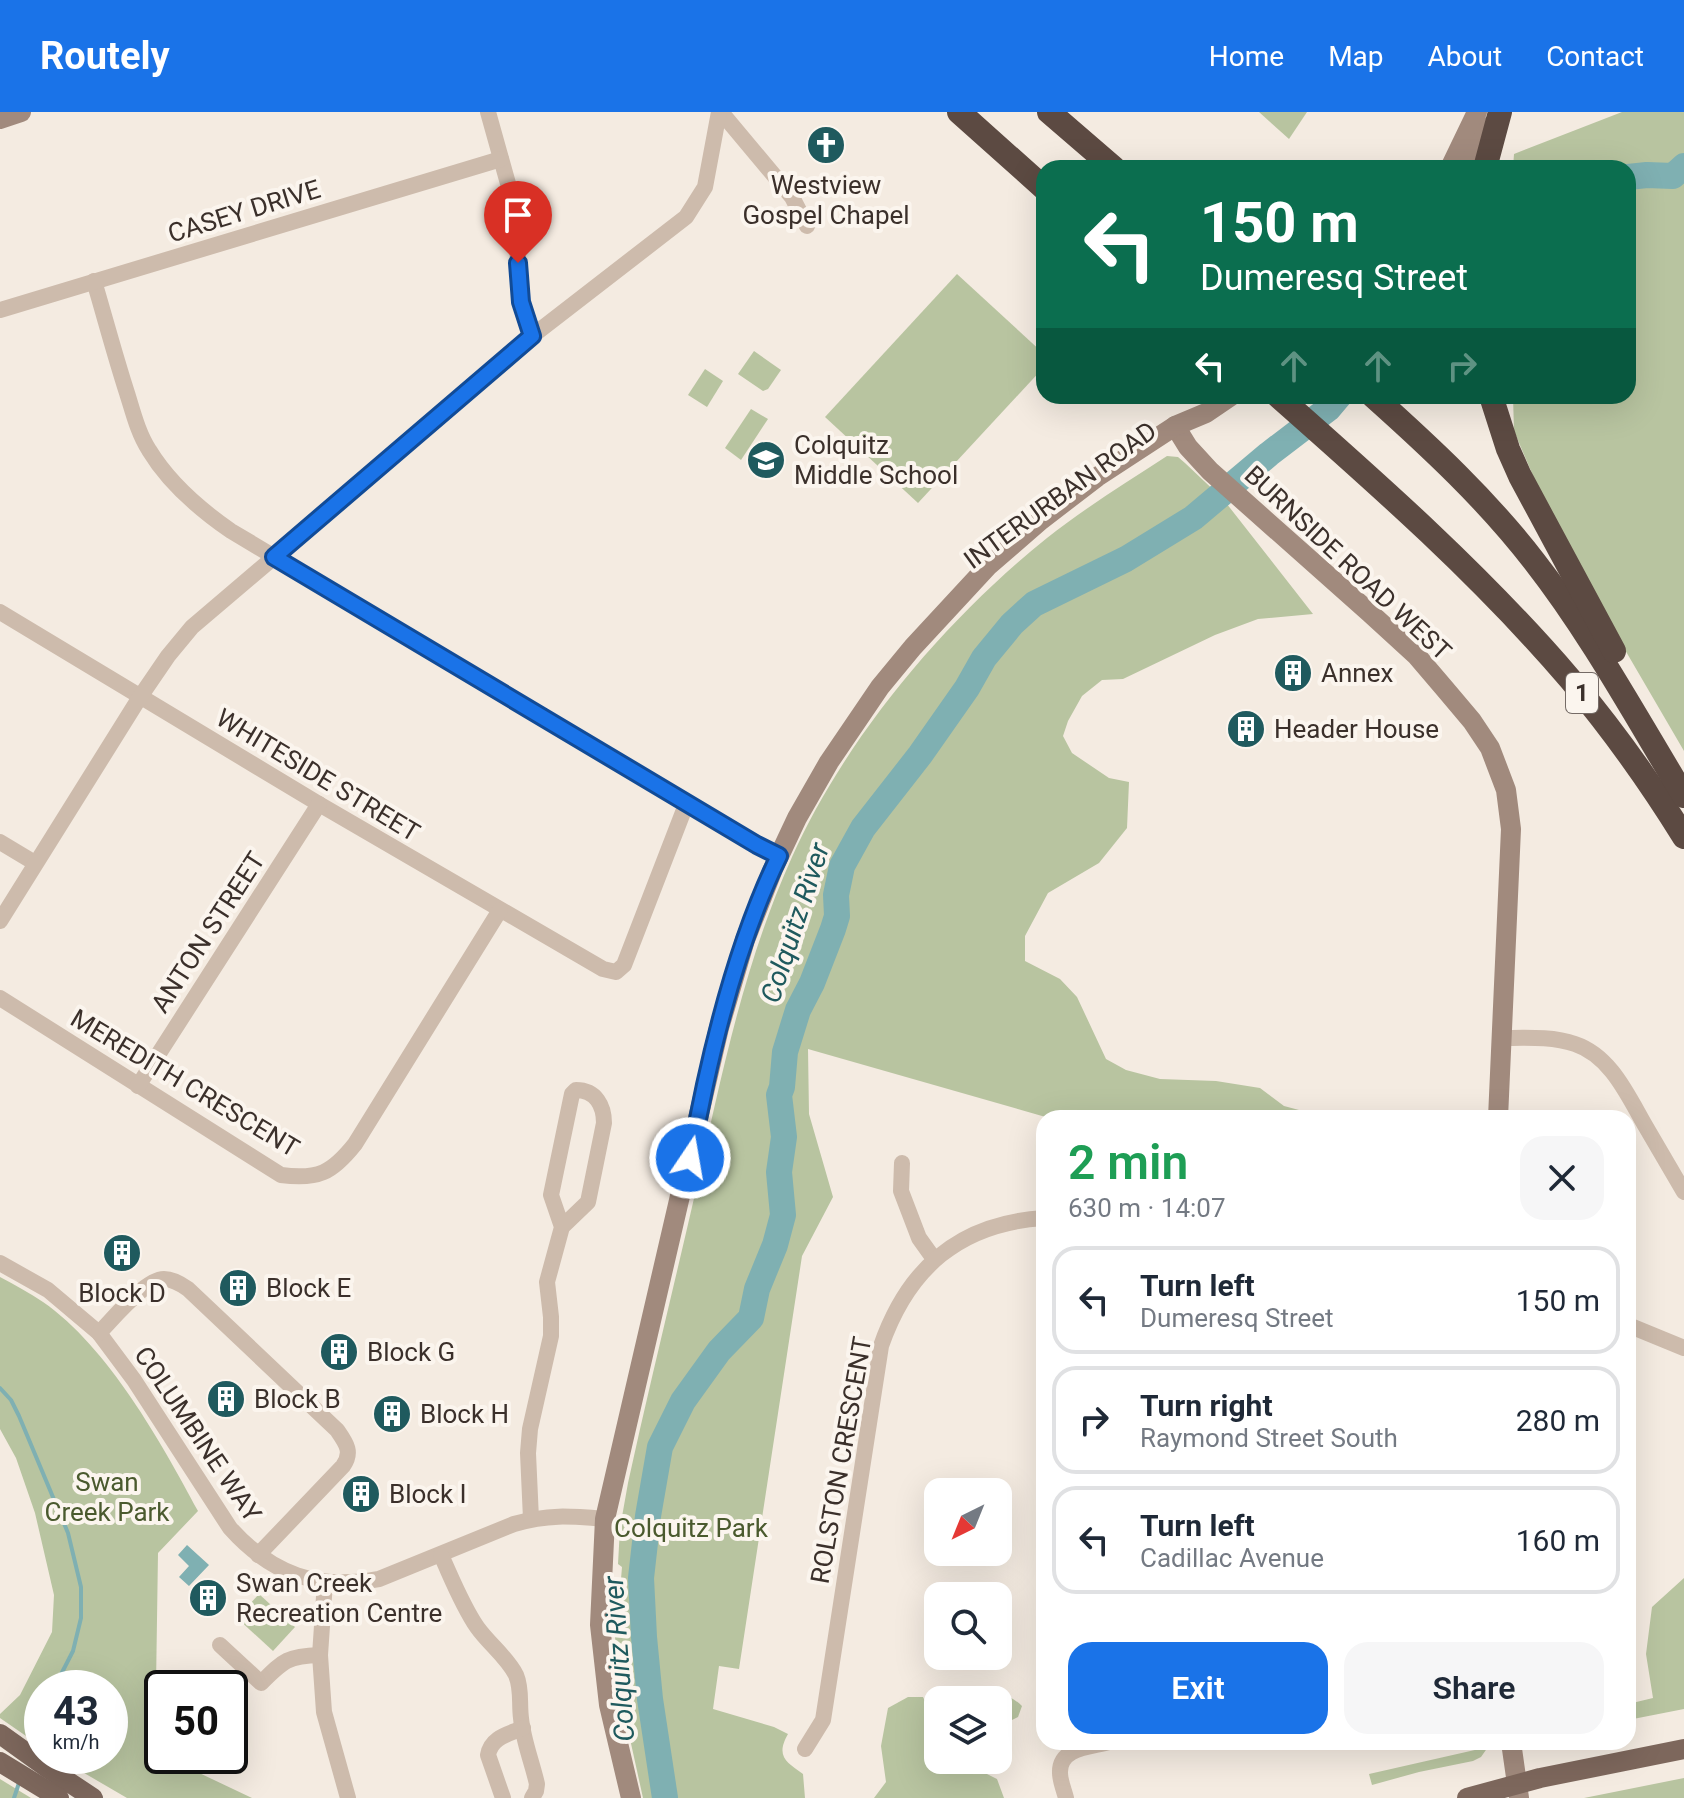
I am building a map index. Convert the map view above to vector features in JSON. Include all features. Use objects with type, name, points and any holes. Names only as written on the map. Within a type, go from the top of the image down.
[{"type":"highway","points":[[959,112],[1036,181]]},
{"type":"highway","points":[[1049,112],[1105,160]]},
{"type":"highway","points":[[1487,160],[1498,112]]},
{"type":"highway","name":"1","points":[[1287,404],[1462,563],[1546,652],[1594,708],[1684,837]]},
{"type":"highway","name":"1","points":[[1382,404],[1488,507],[1533,560],[1592,644],[1684,796]]},
{"type":"highway","points":[[1494,404],[1508,449],[1532,502],[1684,775]]},
{"type":"main road","points":[[0,119],[21,112]]},
{"type":"main road","points":[[1454,160],[1477,112]]},
{"type":"main road","points":[[1471,160],[1498,112]]},
{"type":"main road","name":"INTERURBAN ROAD","points":[[944,616],[1030,543],[1219,404]]},
{"type":"main road","name":"INTERURBAN ROAD","points":[[944,616],[988,566],[1041,520],[1097,477],[1150,443],[1178,432]]},
{"type":"main road","name":"BURNSIDE ROAD WEST","points":[[1178,432],[1210,471],[1416,655],[1472,721],[1490,748],[1506,790],[1511,829],[1498,1110]]},
{"type":"main road","points":[[631,1798],[609,1705],[600,1625],[605,1519],[723,1014],[759,901],[797,818],[829,762],[888,677],[944,616]]},
{"type":"main road","points":[[6,1738],[50,1785]]},
{"type":"main road","points":[[1467,1798],[1518,1791],[1684,1749]]},
{"type":"main road","points":[[1512,1750],[1518,1791]]},
{"type":"main road","points":[[2,1763],[50,1785],[93,1798]]},
{"type":"street","points":[[488,112],[514,205],[521,302],[532,336]]},
{"type":"street","points":[[720,112],[792,197],[807,226]]},
{"type":"street","points":[[0,921],[140,697],[192,627],[532,336],[686,217],[705,187],[720,112]]},
{"type":"street","name":"CASEY DRIVE","points":[[0,310],[501,159]]},
{"type":"street","points":[[94,281],[139,433],[172,480],[207,514],[274,557],[779,856]]},
{"type":"street","name":"WHITESIDE STREET","points":[[0,612],[319,804],[603,969],[616,972],[624,965],[687,802]]},
{"type":"street","name":"ANTON STREET","points":[[138,1086],[319,804]]},
{"type":"street","points":[[0,842],[35,863]]},
{"type":"street","name":"MEREDITH CRESCENT","points":[[0,998],[281,1175],[311,1177],[328,1171],[355,1144],[500,910]]},
{"type":"street","points":[[1500,1038],[1554,1040],[1575,1044],[1593,1053],[1620,1082],[1684,1192]]},
{"type":"street","points":[[531,1519],[530,1429],[551,1336],[547,1282],[562,1227],[588,1202],[604,1123],[600,1103],[585,1090],[576,1090],[572,1094],[551,1195],[562,1227]]},
{"type":"street","points":[[902,1163],[901,1191],[919,1238],[934,1259]]},
{"type":"street","name":"ROLSTON CRESCENT","points":[[805,1749],[823,1720],[881,1346],[890,1320],[914,1281],[934,1259],[975,1234],[1022,1219],[1036,1218]]},
{"type":"street","name":"COLUMBINE WAY","points":[[0,1263],[48,1290],[99,1333],[128,1371],[230,1528],[258,1555],[290,1573],[325,1582],[357,1583],[379,1579],[531,1519],[564,1516],[605,1519]]},
{"type":"street","points":[[99,1333],[148,1285],[164,1279],[178,1283],[232,1330],[345,1441],[349,1459],[258,1555]]},
{"type":"street","points":[[1636,1328],[1684,1348]]},
{"type":"street","points":[[441,1555],[476,1625],[516,1676],[521,1692],[521,1719],[537,1784],[532,1798]]},
{"type":"street","points":[[325,1582],[320,1655],[324,1712],[348,1798]]},
{"type":"street","points":[[220,1645],[261,1683],[280,1663],[290,1658],[320,1655]]},
{"type":"street","points":[[503,1798],[488,1755],[489,1748],[493,1741],[523,1728]]},
{"type":"street","points":[[1066,1798],[1060,1771],[1063,1759],[1076,1750]]},
{"type":"green space","points":[[1259,112],[1307,112],[1289,139]]},
{"type":"green space","points":[[1622,112],[1684,112],[1684,751],[1614,631],[1540,492],[1514,431],[1513,404],[1636,404],[1636,160],[1514,160],[1514,154]]},
{"type":"green space","points":[[957,274],[1036,347],[1036,376],[918,503],[825,417]]},
{"type":"green space","points":[[754,351],[781,370],[768,389],[763,391],[738,374]]},
{"type":"green space","points":[[705,369],[723,381],[707,407],[688,395]]},
{"type":"green space","points":[[751,409],[768,419],[741,460],[725,448]]},
{"type":"green space","name":"Colquitz Park","points":[[1167,456],[1178,457],[1223,499],[1313,614],[1258,619],[1215,635],[1123,679],[1102,680],[1082,696],[1063,736],[1072,753],[1109,778],[1129,782],[1127,828],[1099,863],[1048,893],[1025,936],[1025,961],[1060,979],[1077,997],[1106,1059],[1126,1070],[1160,1079],[1216,1081],[1260,1088],[1284,1106],[1299,1110],[1036,1110],[1036,1114],[808,1049],[809,1114],[833,1197],[802,1256],[739,1669],[719,1666],[713,1709],[788,1734],[783,1754],[803,1774],[805,1798],[643,1798],[619,1689],[614,1623],[618,1615],[622,1567],[618,1564],[620,1528],[724,1065],[760,939],[792,857],[814,812],[840,768],[902,683],[936,643],[1009,570],[1091,506]]},
{"type":"green space","name":"Swan Creek Park","points":[[0,1277],[28,1292],[67,1321],[111,1370],[150,1426],[198,1511],[158,1553],[156,1670],[144,1670],[144,1774],[201,1774],[252,1798],[127,1798],[86,1774],[128,1774],[128,1670],[33,1670],[52,1632],[54,1595],[35,1513],[16,1458],[0,1429]]},
{"type":"green space","points":[[1684,1578],[1684,1709],[1636,1718],[1636,1702],[1653,1698],[1646,1654],[1652,1607]]},
{"type":"green space","points":[[259,1594],[295,1627],[273,1651],[237,1618]]},
{"type":"green space","name":"Swan Creek Park","points":[[24,1687],[24,1735],[0,1718],[0,1714]]},
{"type":"green space","points":[[908,1697],[923,1697],[924,1774],[987,1774],[997,1779],[1004,1798],[874,1798],[886,1782],[881,1746],[888,1708]]},
{"type":"green space","points":[[1012,1698],[1022,1706],[1018,1717],[1012,1720]]},
{"type":"green space","points":[[1486,1750],[1473,1761],[1372,1785],[1369,1774]]},
{"type":"green space","points":[[1684,1778],[1684,1798],[1584,1798]]},
{"type":"green space","points":[[0,1779],[31,1798],[0,1798]]},
{"type":"water","points":[[187,1545],[209,1565],[189,1586],[179,1577],[189,1566],[178,1555]]},
{"type":"waterway","name":"Colquitz River","points":[[1636,176],[1673,176],[1684,166]]},
{"type":"waterway","name":"Colquitz River","points":[[665,1798],[650,1699],[641,1578],[660,1447],[683,1401],[719,1351],[751,1318],[757,1289],[775,1245],[783,1215],[779,1172],[784,1137],[779,1095],[785,1052],[798,1010],[812,983],[837,916],[836,895],[842,866],[863,828],[920,755],[984,658],[1012,624],[1034,604],[1126,559],[1193,518],[1332,404]]},
{"type":"waterway","points":[[0,1388],[19,1416],[68,1533],[81,1587],[81,1618],[73,1651],[63,1670]]},
{"type":"waterway","points":[[14,1798],[20,1780]]},
{"type":"place","name":"Westview Gospel Chapel","points":[[826,145]]},
{"type":"place","name":"Colquitz Middle School","points":[[766,460]]},
{"type":"place","name":"Annex","points":[[1293,673]]},
{"type":"place","name":"Header House","points":[[1246,729]]},
{"type":"place","name":"Block D","points":[[122,1253]]},
{"type":"place","name":"Block E","points":[[238,1288]]},
{"type":"place","name":"Block G","points":[[339,1352]]},
{"type":"place","name":"Block B","points":[[226,1399]]},
{"type":"place","name":"Block H","points":[[392,1414]]},
{"type":"place","name":"Block I","points":[[361,1494]]},
{"type":"place","name":"Swan Creek Recreation Centre","points":[[208,1598]]},
{"type":"route","points":[[518,263],[521,302],[532,336],[274,557],[779,856],[759,901],[733,975],[705,1083],[690,1158]]}]
